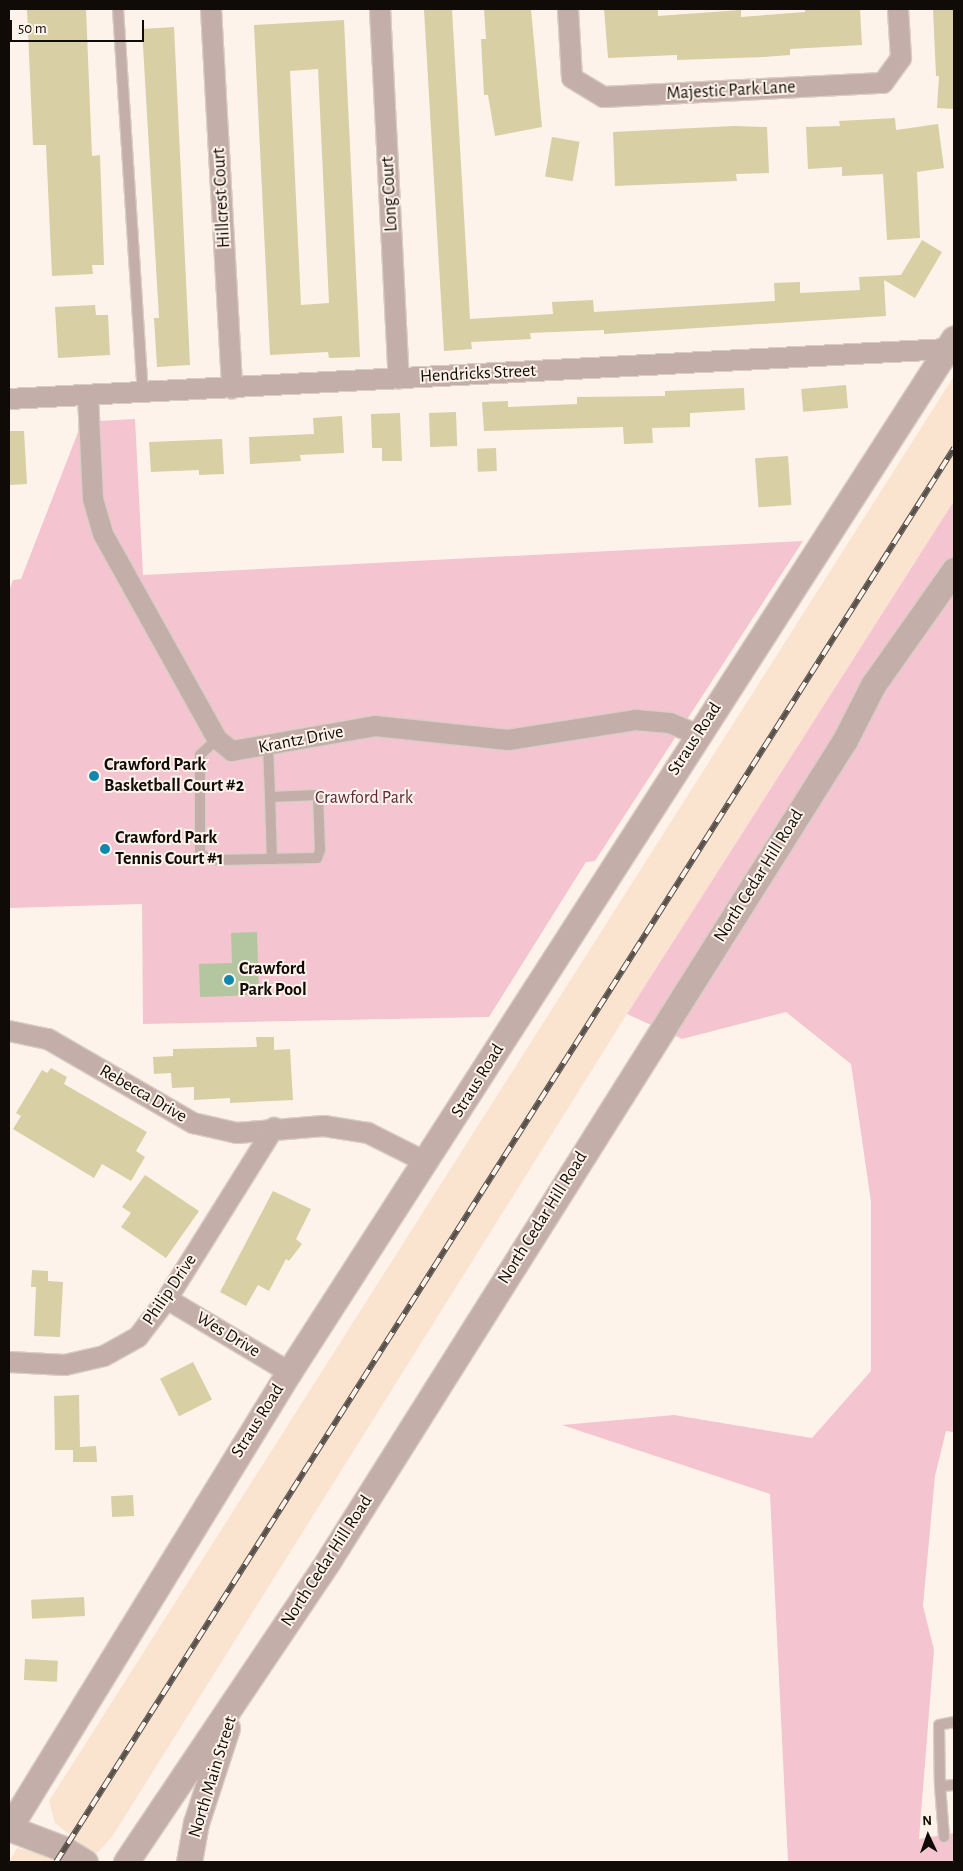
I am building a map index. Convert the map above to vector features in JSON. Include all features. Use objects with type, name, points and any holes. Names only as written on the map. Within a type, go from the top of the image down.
[{"type":"street","name":"Hillcrest Court","points":[[211,9],[232,388]]},
{"type":"street","name":"Long Court","points":[[380,9],[399,379]]},
{"type":"street","name":"Majestic Park Lane","points":[[568,9],[572,78],[604,96],[883,83],[901,58],[898,9]]},
{"type":"street","name":"Hendricks Street","points":[[9,399],[399,379],[951,344]]},
{"type":"street","name":"Straus Road","points":[[9,1828],[288,1372],[426,1162],[698,735],[951,344]]},
{"type":"street","points":[[88,396],[93,498],[103,534],[217,739]]},
{"type":"street","name":"North Cedar Hill Road","points":[[126,1862],[330,1558],[840,748],[873,685],[954,570]]},
{"type":"street","name":"Krantz Drive","points":[[217,739],[232,751],[375,726],[508,740],[636,720],[670,724],[698,735]]},
{"type":"street","name":"Rebecca Drive","points":[[9,1031],[48,1039],[193,1123],[237,1133],[274,1128],[324,1126],[368,1134],[426,1162]]},
{"type":"street","name":"Philip Drive","points":[[9,1362],[65,1365],[104,1356],[138,1337],[167,1299],[274,1128]]},
{"type":"street","name":"Wes Drive","points":[[167,1299],[288,1372]]},
{"type":"street","name":"North Main Street","points":[[189,1862],[196,1823],[240,1693]]},
{"type":"street","points":[[9,1828],[64,1849],[85,1862]]},
{"type":"lane","points":[[118,9],[143,393]]},
{"type":"lane","points":[[217,739],[200,756],[200,854],[214,860],[317,858],[320,850],[318,795],[270,797]]},
{"type":"lane","points":[[268,746],[272,859]]},
{"type":"lane","points":[[944,1837],[940,1786],[939,1725],[954,1722]]},
{"type":"lane","points":[[940,1786],[954,1785]]},
{"type":"shaded area","points":[[954,376],[954,501],[627,1014],[112,1837],[97,1853],[88,1849],[55,1823],[49,1801]]},
{"type":"shaded area","name":"Crawford Park Pool","points":[[257,932],[259,995],[200,997],[199,964],[232,963],[231,933]]},
{"type":"shaded area","points":[[17,1848],[43,1854],[55,1862],[9,1862]]},
{"type":"green space","name":"Crawford Park","points":[[135,419],[143,575],[803,541],[595,861],[586,862],[489,1017],[143,1024],[142,904],[9,908],[9,591],[13,580],[21,579],[82,422]]},
{"type":"green space","points":[[954,501],[954,1432],[946,1431],[935,1476],[923,1606],[934,1650],[919,1839],[954,1833],[954,1862],[788,1862],[770,1494],[562,1425],[674,1415],[812,1438],[871,1371],[871,1202],[851,1064],[786,1012],[682,1039],[627,1014]]},
{"type":"building","points":[[27,9],[86,9],[92,156],[100,155],[104,265],[92,265],[93,274],[52,276],[46,145],[33,145]]},
{"type":"building","points":[[452,9],[470,319],[553,314],[552,302],[593,300],[594,312],[775,301],[774,283],[800,282],[800,293],[860,290],[859,277],[901,275],[922,240],[942,252],[915,298],[884,280],[886,316],[604,334],[604,330],[530,333],[531,339],[471,342],[472,349],[444,351],[424,10]]},
{"type":"building","points":[[484,9],[531,9],[542,127],[495,136],[488,95],[484,95],[481,39],[486,39]]},
{"type":"building","points":[[604,9],[658,9],[658,16],[741,10],[741,17],[805,12],[805,9],[860,9],[862,45],[790,49],[790,55],[764,57],[677,60],[677,55],[608,58]]},
{"type":"building","points":[[933,9],[954,9],[954,109],[937,108],[939,76],[936,76]]},
{"type":"building","points":[[344,20],[360,357],[329,358],[328,352],[270,355],[254,25]],"holes":[[[318,69],[329,303],[301,305],[290,71]]]},
{"type":"building","points":[[174,27],[190,365],[157,367],[154,318],[159,318],[142,29]]},
{"type":"building","points":[[895,118],[896,130],[938,124],[944,168],[917,172],[920,238],[887,240],[883,174],[842,176],[842,167],[808,169],[806,127],[840,126],[839,121]]},
{"type":"building","points":[[734,126],[767,127],[769,173],[736,174],[737,181],[615,186],[613,132]]},
{"type":"building","points":[[552,137],[580,142],[573,181],[545,176]]},
{"type":"building","points":[[95,305],[96,315],[108,315],[110,355],[58,358],[55,307]]},
{"type":"building","points":[[846,385],[848,408],[803,412],[801,389]]},
{"type":"building","points":[[744,388],[745,410],[690,413],[690,427],[652,428],[653,443],[624,444],[623,427],[484,431],[482,402],[508,401],[508,407],[577,404],[577,397],[665,396],[665,391]]},
{"type":"building","points":[[456,412],[457,446],[430,447],[429,413]]},
{"type":"building","points":[[400,413],[402,461],[382,461],[382,448],[372,448],[371,414]]},
{"type":"building","points":[[342,416],[344,453],[300,455],[301,461],[250,464],[249,437],[314,434],[313,418]]},
{"type":"building","points":[[9,431],[24,431],[27,484],[9,485]]},
{"type":"building","points":[[222,439],[224,474],[199,475],[199,470],[151,472],[149,442]]},
{"type":"building","points":[[496,448],[497,471],[478,472],[477,449]]},
{"type":"building","points":[[788,456],[791,505],[758,507],[755,458]]},
{"type":"building","points":[[256,1037],[274,1037],[274,1050],[290,1049],[293,1100],[230,1103],[230,1098],[194,1100],[194,1087],[172,1088],[171,1073],[154,1074],[153,1057],[173,1056],[173,1049],[257,1047]]},
{"type":"building","points":[[51,1068],[67,1077],[64,1084],[147,1132],[136,1151],[145,1157],[131,1181],[102,1164],[94,1178],[13,1129],[21,1116],[16,1113],[42,1070],[47,1073]]},
{"type":"building","points":[[145,1175],[199,1211],[166,1258],[121,1227],[131,1213],[122,1207]]},
{"type":"building","points":[[273,1191],[311,1209],[296,1239],[302,1244],[289,1261],[286,1259],[269,1291],[258,1285],[246,1306],[220,1292]]},
{"type":"building","points":[[32,1270],[48,1271],[48,1281],[63,1282],[60,1337],[34,1336],[36,1287],[31,1287]]},
{"type":"building","points":[[193,1362],[212,1399],[179,1416],[160,1379]]},
{"type":"building","points":[[79,1395],[80,1447],[96,1446],[97,1462],[73,1462],[73,1450],[55,1450],[54,1396]]},
{"type":"building","points":[[133,1495],[134,1516],[112,1517],[111,1496]]},
{"type":"building","points":[[84,1597],[85,1616],[32,1619],[31,1600]]},
{"type":"building","points":[[25,1659],[58,1661],[57,1682],[24,1680]]},
{"type":"railway","points":[[56,1862],[954,448]]},
{"type":"place","name":"Crawford Park Basketball Court #2","points":[[94,776]]},
{"type":"place","name":"Crawford Park Tennis Court #1","points":[[105,849]]},
{"type":"place","name":"Crawford Park Pool","points":[[229,980]]}]
